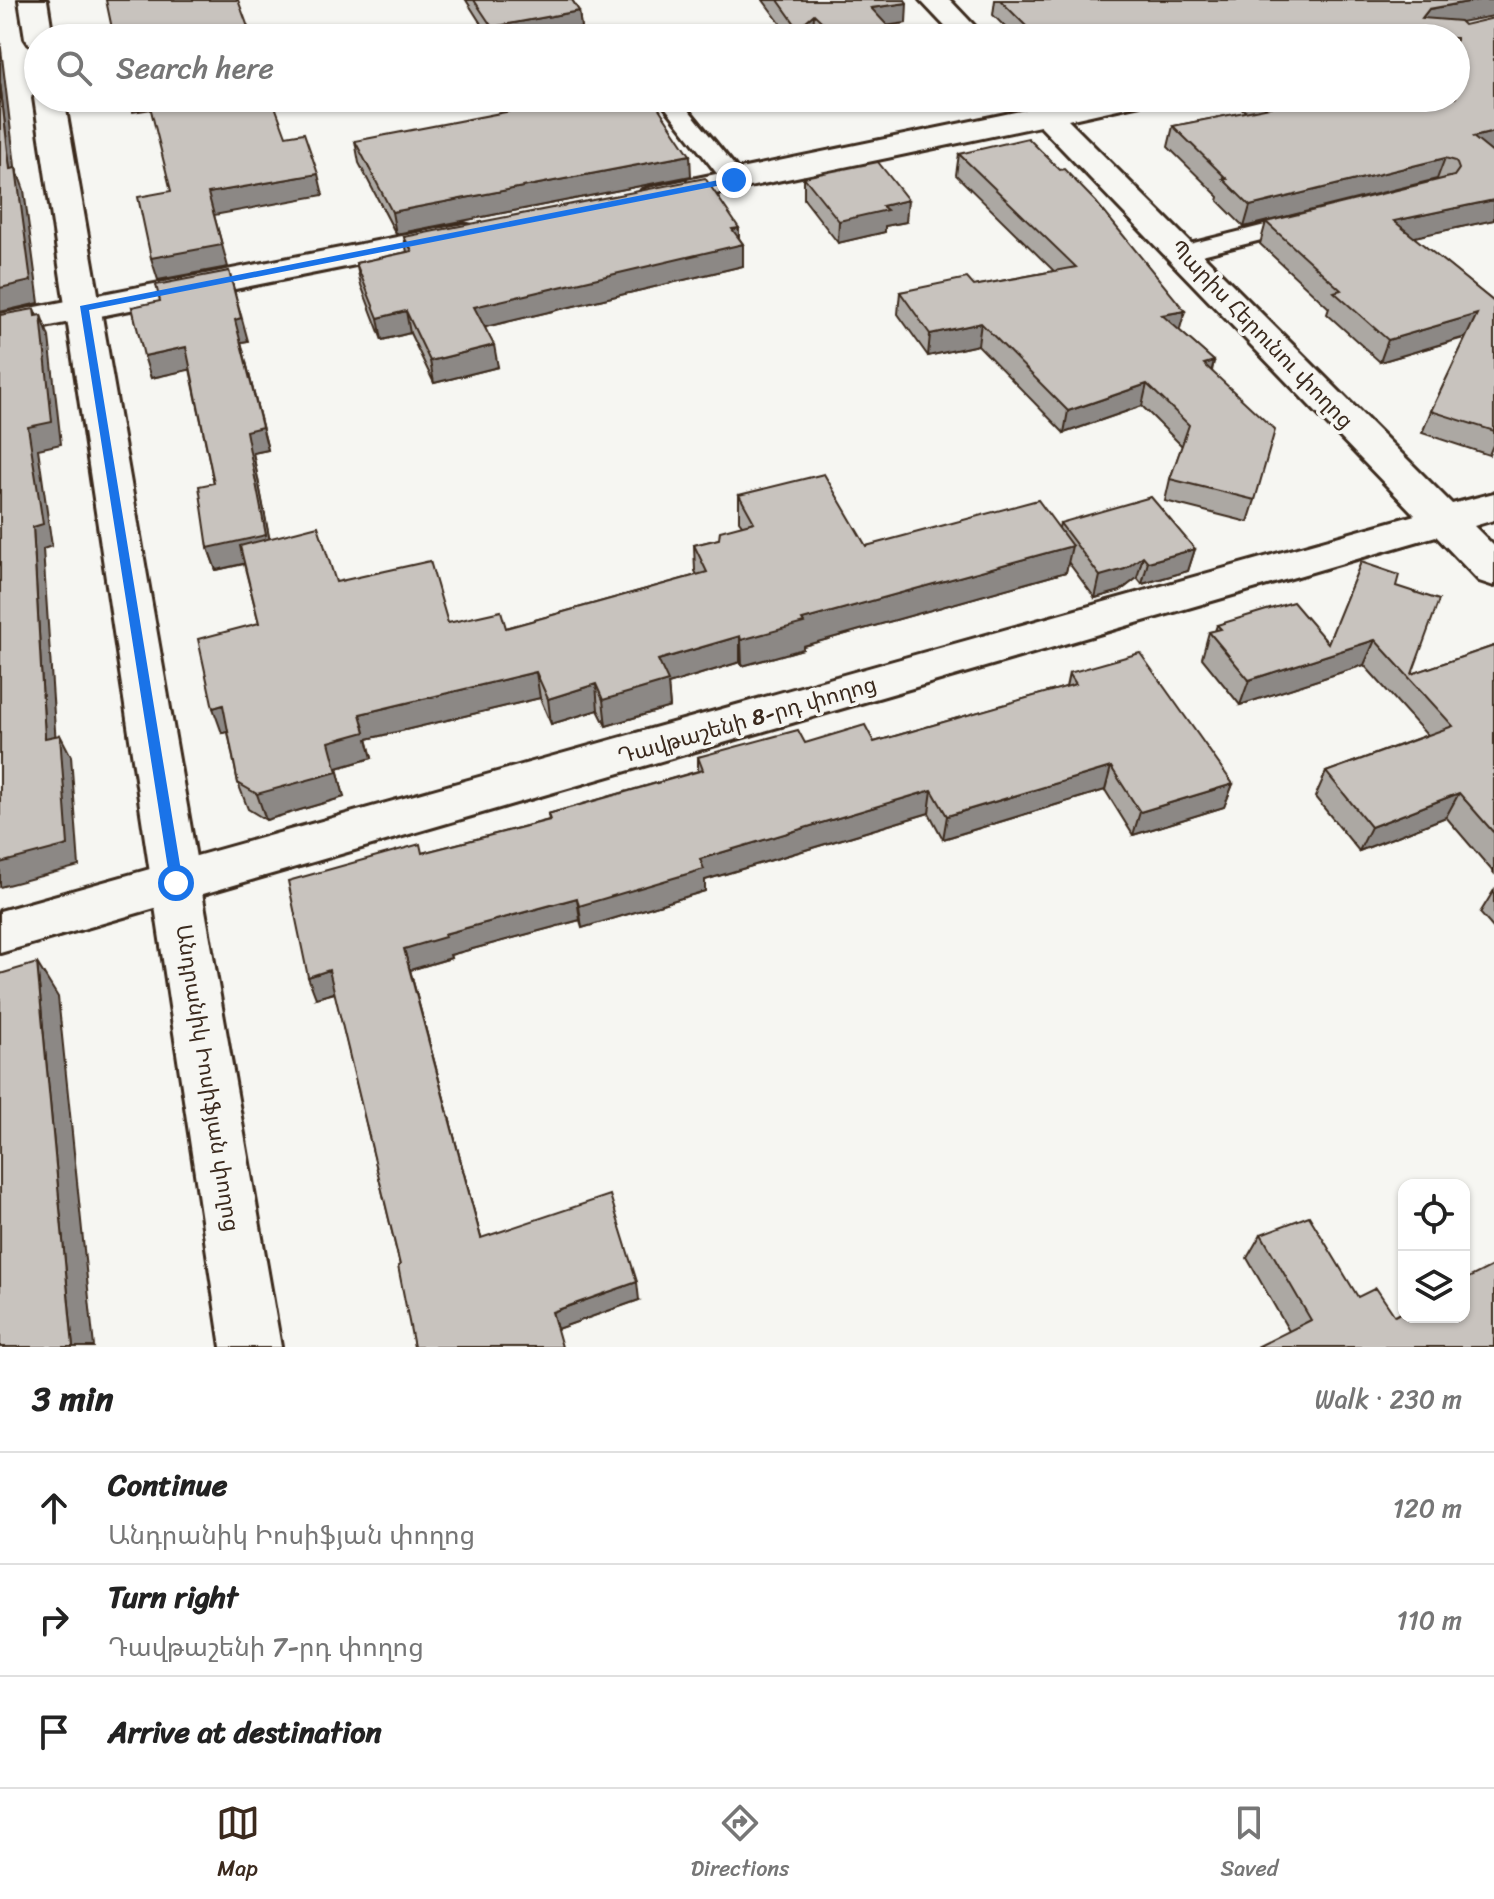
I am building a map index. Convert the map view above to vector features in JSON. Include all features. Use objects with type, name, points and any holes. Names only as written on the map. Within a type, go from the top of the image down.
[{"type":"street","points":[[33,0],[37,24]]},
{"type":"street","points":[[934,0],[958,24]]},
{"type":"street","name":"Անդրանիկ Իոսիֆյան փողոց","points":[[51,112],[251,1347]]},
{"type":"street","points":[[628,202],[734,180],[1013,112]]},
{"type":"street","name":"Պարիս Հերունու փողոց","points":[[1044,112],[1494,571]]},
{"type":"street","points":[[0,325],[488,229]]},
{"type":"street","name":"Դավթաշենի 8-րդ փողոց","points":[[0,932],[1494,506]]},
{"type":"lane","points":[[679,112],[734,180]]},
{"type":"lane","points":[[1182,253],[1318,219]]},
{"type":"building","points":[[106,0],[238,0],[247,24],[111,24]]},
{"type":"building","points":[[474,0],[572,0],[579,11],[508,24],[490,24]]},
{"type":"building","points":[[778,0],[905,0],[907,3],[871,8],[886,24],[824,24],[814,14],[803,24],[795,24]]},
{"type":"building","points":[[1000,0],[1479,0],[1429,9],[1422,18],[1460,21],[1463,24],[1024,24]]},
{"type":"building","points":[[1494,18],[1494,132],[1473,137],[1494,154],[1494,200],[1394,221],[1494,302],[1494,431],[1431,411],[1477,314],[1388,340],[1334,292],[1341,290],[1266,222],[1454,176],[1459,169],[1456,161],[1445,158],[1250,206],[1173,126],[1244,112],[1470,112],[1468,24]]},
{"type":"building","points":[[0,82],[10,169],[16,168],[31,281],[0,288]]},
{"type":"building","points":[[151,112],[277,112],[286,136],[304,133],[318,174],[208,193],[222,245],[151,258],[138,197],[171,191]]},
{"type":"building","points":[[505,112],[661,112],[690,155],[392,212],[355,141]]},
{"type":"building","points":[[1028,138],[1096,202],[1185,311],[1162,315],[1214,361],[1204,364],[1275,430],[1255,500],[1170,479],[1189,425],[1147,384],[1068,411],[981,323],[930,334],[900,292],[967,278],[974,286],[1076,267],[959,154]]},
{"type":"building","points":[[878,162],[908,200],[882,206],[887,210],[839,221],[804,177]]},
{"type":"building","points":[[705,178],[739,228],[732,229],[743,244],[474,307],[494,345],[430,361],[406,311],[378,318],[356,263],[412,251],[404,237]]},
{"type":"building","points":[[229,271],[241,318],[235,320],[262,427],[246,431],[266,535],[208,548],[199,486],[214,483],[186,347],[144,356],[132,307],[160,301],[156,285]]},
{"type":"building","points":[[34,309],[35,316],[41,315],[52,422],[28,427],[43,524],[33,527],[45,738],[60,735],[68,845],[0,863],[0,315]]},
{"type":"building","points":[[824,474],[866,546],[1038,500],[1072,546],[802,620],[804,623],[741,640],[740,636],[658,660],[668,681],[603,700],[596,684],[548,699],[536,672],[360,714],[365,732],[329,742],[337,772],[257,794],[238,783],[223,705],[213,708],[198,639],[259,623],[240,546],[318,526],[336,582],[430,561],[448,623],[501,611],[506,628],[707,572],[694,545],[719,539],[720,531],[754,522],[739,495]]},
{"type":"building","points":[[1151,497],[1195,549],[1148,562],[1143,556],[1125,569],[1100,576],[1060,523]]},
{"type":"building","points":[[1361,562],[1399,575],[1396,586],[1439,600],[1412,674],[1494,646],[1494,833],[1459,793],[1371,827],[1326,772],[1453,726],[1375,640],[1249,680],[1209,632],[1221,629],[1217,625],[1293,602],[1328,643]]},
{"type":"building","points":[[1140,653],[1233,784],[1140,812],[1111,767],[947,816],[932,790],[700,859],[704,869],[579,906],[577,898],[444,934],[445,937],[404,949],[481,1238],[610,1195],[637,1282],[552,1312],[562,1347],[414,1347],[400,1265],[329,970],[308,977],[288,881],[420,844],[422,853],[550,820],[548,814],[703,770],[698,757],[798,730],[805,743],[865,725],[874,742],[1076,684],[1069,673]]},
{"type":"building","points":[[37,963],[73,1347],[0,1347],[0,974]]},
{"type":"building","points":[[1309,1216],[1358,1297],[1376,1288],[1395,1316],[1398,1314],[1398,1323],[1470,1323],[1470,1277],[1494,1265],[1494,1347],[1257,1347],[1311,1320],[1261,1234]]},
{"type":"route","points":[[176,883],[83,308],[734,180]]}]
